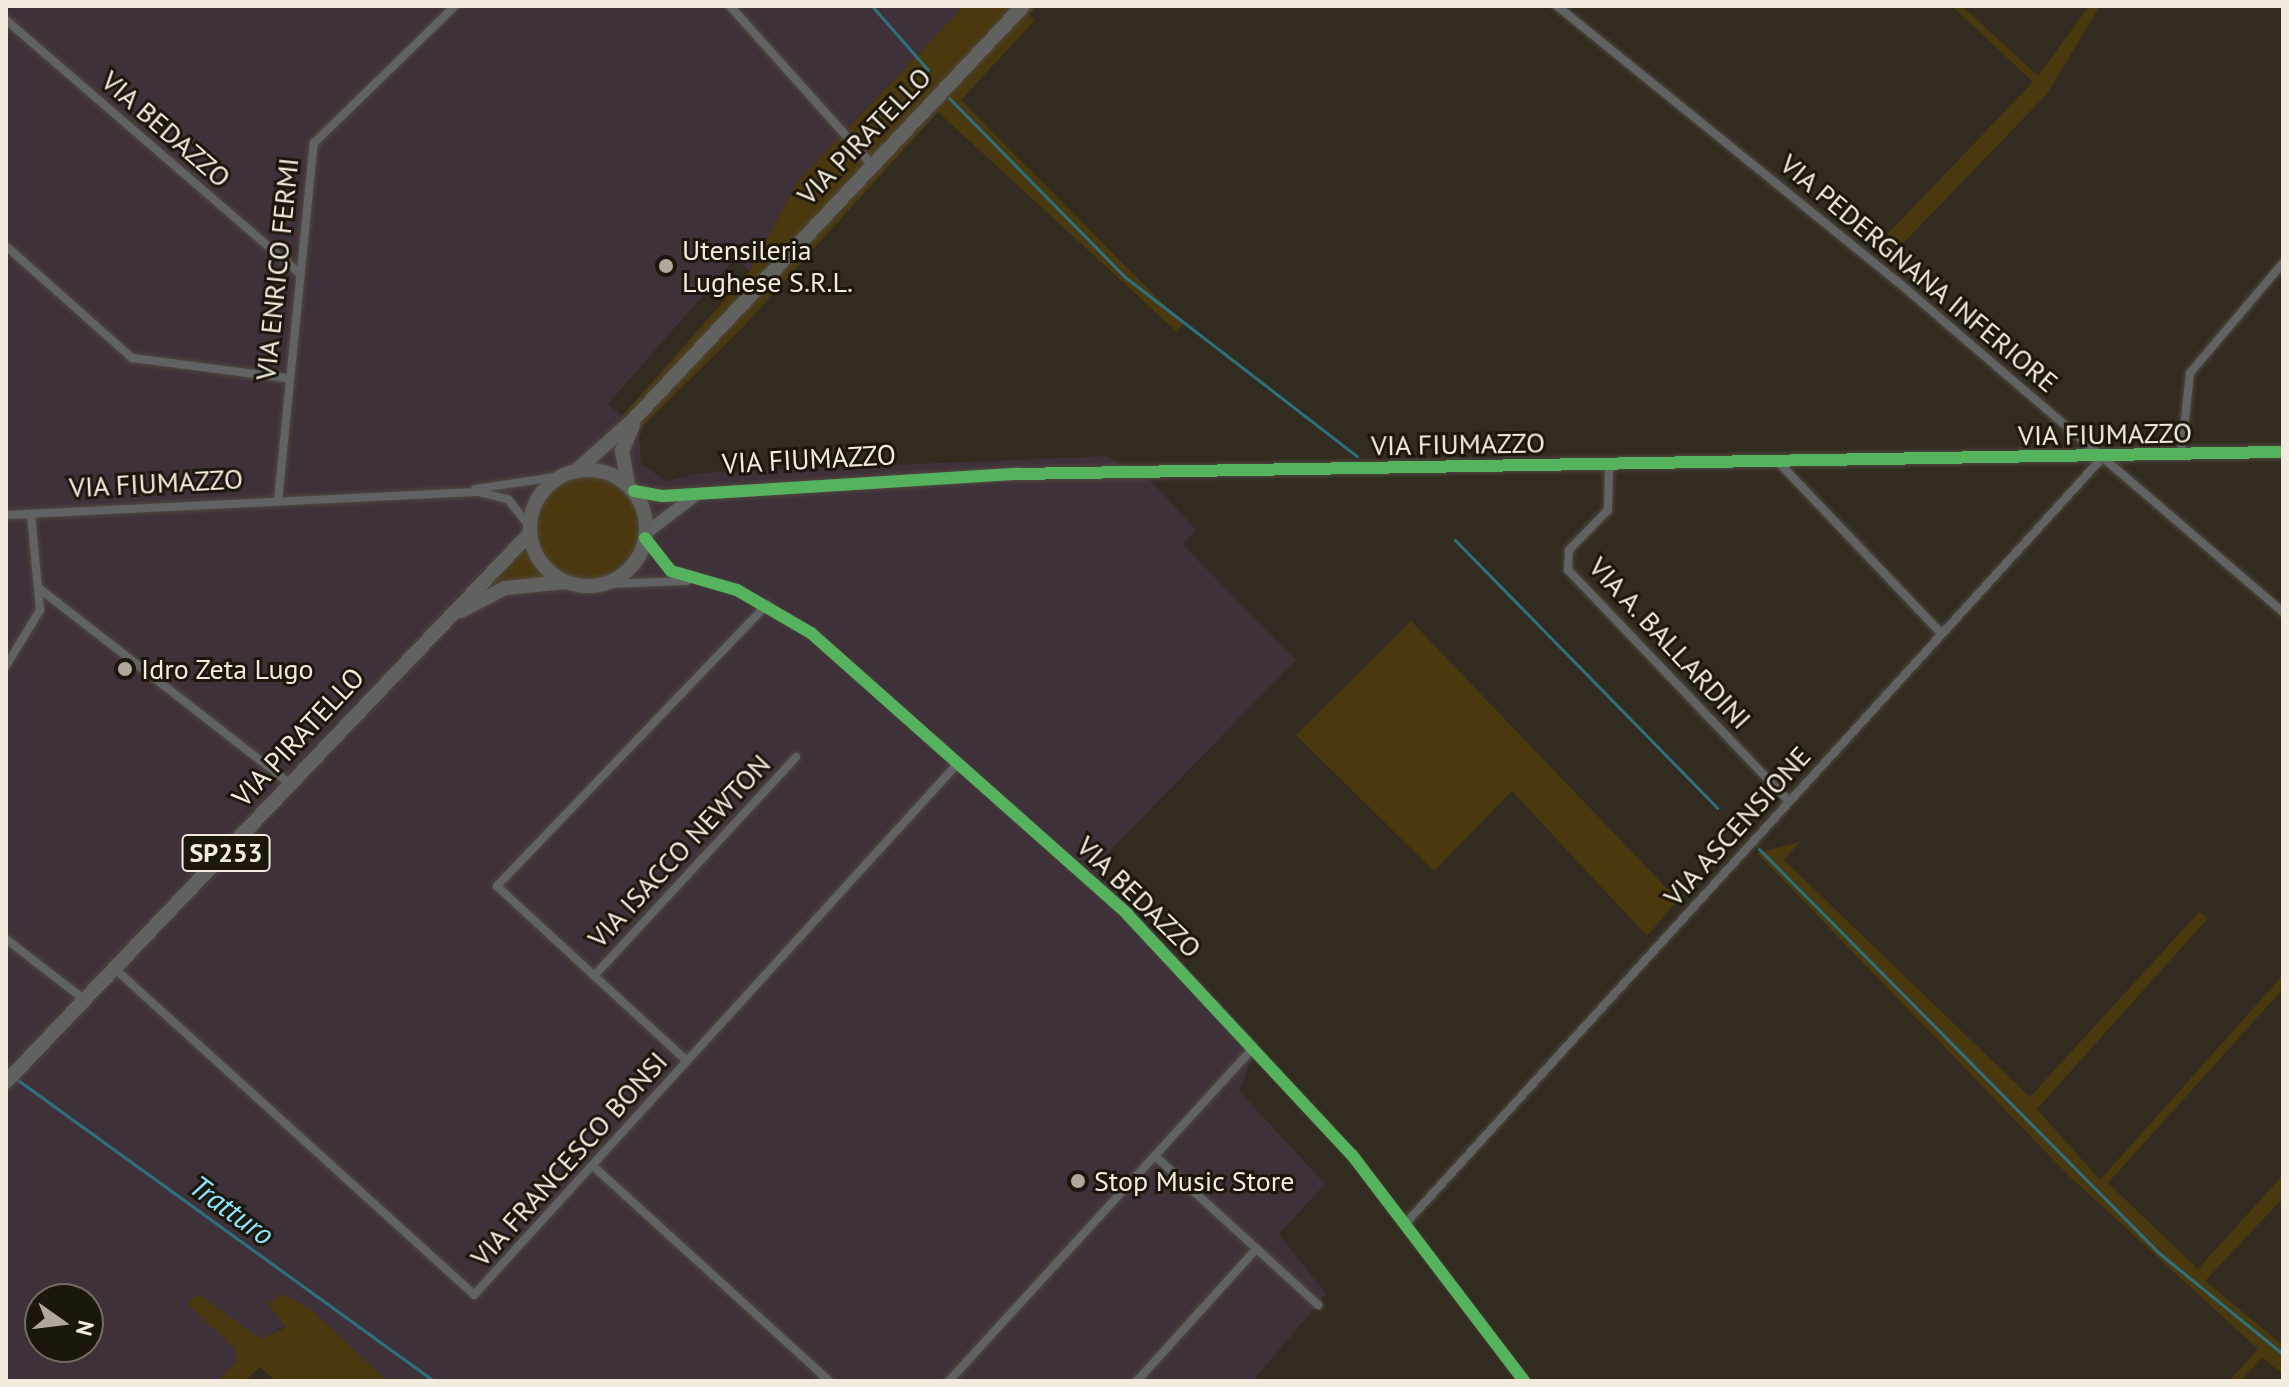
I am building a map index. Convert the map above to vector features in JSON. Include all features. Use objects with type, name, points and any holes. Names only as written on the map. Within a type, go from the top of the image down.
[{"type":"main road","name":"VIA PIRATELLO","points":[[577,470],[644,408],[1023,6]]},
{"type":"main road","name":"VIA PIRATELLO","points":[[631,488],[622,451],[644,408]]},
{"type":"main road","name":"SP253","points":[[530,530],[542,492],[562,476],[577,470]]},
{"type":"main road","points":[[577,470],[609,473],[631,488]]},
{"type":"main road","name":"SP253","points":[[631,488],[646,535]]},
{"type":"main road","name":"VIA PIRATELLO","points":[[6,1082],[530,530]]},
{"type":"main road","points":[[530,530],[546,568],[568,582]]},
{"type":"main road","points":[[604,584],[634,563],[646,535]]},
{"type":"main road","name":"VIA PIRATELLO","points":[[429,636],[490,593],[568,582]]},
{"type":"main road","name":"SP253","points":[[568,582],[604,584]]},
{"type":"street","name":"VIA ENRICO FERMI","points":[[278,501],[286,378],[314,143],[455,6]]},
{"type":"street","points":[[730,6],[872,165]]},
{"type":"street","name":"VIA PEDERGNANA INFERIORE","points":[[1557,6],[2283,612]]},
{"type":"street","name":"VIA BEDAZZO","points":[[6,20],[298,272]]},
{"type":"street","points":[[6,246],[132,358],[286,378]]},
{"type":"street","points":[[2181,457],[2190,373],[2283,263]]},
{"type":"street","name":"VIA FIUMAZZO","points":[[631,488],[663,496],[709,488],[1017,474],[1780,464],[2181,457],[2283,452]]},
{"type":"street","name":"VIA ASCENSIONE","points":[[1406,1223],[2102,458]]},
{"type":"street","points":[[1780,464],[1941,633]]},
{"type":"street","name":"VIA A. BALLARDINI","points":[[1609,466],[1608,510],[1569,550],[1568,570],[1789,801]]},
{"type":"street","name":"VIA FIUMAZZO","points":[[6,515],[451,492],[562,476]]},
{"type":"street","name":"VIA FIUMAZZO","points":[[646,535],[709,488]]},
{"type":"street","name":"VIA FIUMAZZO","points":[[451,492],[503,497],[530,530]]},
{"type":"street","points":[[6,666],[37,622],[40,589],[31,514]]},
{"type":"street","name":"VIA BEDAZZO","points":[[646,535],[664,566],[693,581],[767,604],[859,670],[1127,914],[1253,1048],[1406,1223],[1524,1381]]},
{"type":"street","name":"VIA BEDAZZO","points":[[604,584],[693,581]]},
{"type":"street","points":[[40,589],[289,783]]},
{"type":"street","points":[[687,1061],[497,886],[767,604]]},
{"type":"street","name":"VIA ISACCO NEWTON","points":[[594,976],[796,757]]},
{"type":"street","name":"VIA FRANCESCO BONSI","points":[[115,969],[474,1295],[958,763]]},
{"type":"street","points":[[6,939],[85,1000]]},
{"type":"street","points":[[949,1381],[1253,1048]]},
{"type":"street","points":[[1155,1156],[1318,1305]]},
{"type":"street","points":[[593,1166],[829,1381]]},
{"type":"street","points":[[1137,1381],[1257,1248]]},
{"type":"shaded area","points":[[6,6],[964,6],[797,182],[750,271],[735,259],[608,404],[639,429],[641,464],[666,481],[700,473],[1107,456],[1153,483],[1196,530],[1182,544],[1296,660],[1094,867],[1258,1043],[1239,1091],[1325,1184],[1279,1234],[1326,1294],[1253,1381],[387,1381],[313,1311],[261,1339],[188,1303],[234,1347],[237,1360],[218,1381],[6,1381]]},
{"type":"shaded area","points":[[964,6],[1036,6],[1029,14],[1034,21],[961,100],[1183,324],[1177,332],[938,112],[743,327],[640,429],[622,416],[750,271],[797,182]]},
{"type":"shaded area","points":[[1952,6],[1962,6],[2038,76],[2089,6],[2100,6],[2047,94],[1886,261],[1876,246],[2033,82]]},
{"type":"shaded area","points":[[588,476],[608,480],[631,499],[640,528],[636,548],[617,571],[588,580],[568,576],[545,557],[536,528],[540,508],[559,485]]},
{"type":"shaded area","points":[[523,549],[545,580],[481,592],[514,561]]},
{"type":"shaded area","points":[[1411,621],[1678,900],[1647,936],[1512,791],[1434,871],[1296,735]]},
{"type":"shaded area","points":[[1800,842],[1784,860],[2030,1097],[2199,912],[2208,918],[2037,1109],[2100,1180],[2283,975],[2283,989],[2108,1183],[2198,1269],[2283,1175],[2283,1198],[2205,1281],[2283,1345],[2283,1374],[2262,1358],[2240,1381],[2229,1381],[2258,1349],[2068,1175],[1757,853]]},
{"type":"shaded area","points":[[283,1294],[313,1311],[387,1381],[276,1381],[260,1367],[245,1381],[218,1381],[237,1360],[234,1348],[187,1303],[199,1295],[261,1339],[286,1327],[268,1304]]},
{"type":"waterway","points":[[872,6],[928,70]]},
{"type":"waterway","points":[[949,98],[1125,277],[1357,456]]},
{"type":"waterway","points":[[1455,540],[1717,808]]},
{"type":"waterway","points":[[1759,849],[2159,1253],[2283,1354]]},
{"type":"waterway","name":"Tratturo","points":[[15,1078],[434,1381]]},
{"type":"cycle path","points":[[634,491],[663,496],[1017,474],[2283,452]]},
{"type":"cycle path","points":[[645,538],[671,571],[737,590],[811,633],[1127,914],[1352,1155],[1524,1381]]},
{"type":"place","name":"Utensileria Lughese S.R.L.","points":[[666,266]]},
{"type":"place","name":"Idro Zeta Lugo","points":[[125,669]]},
{"type":"place","name":"Stop Music Store","points":[[1078,1181]]}]
